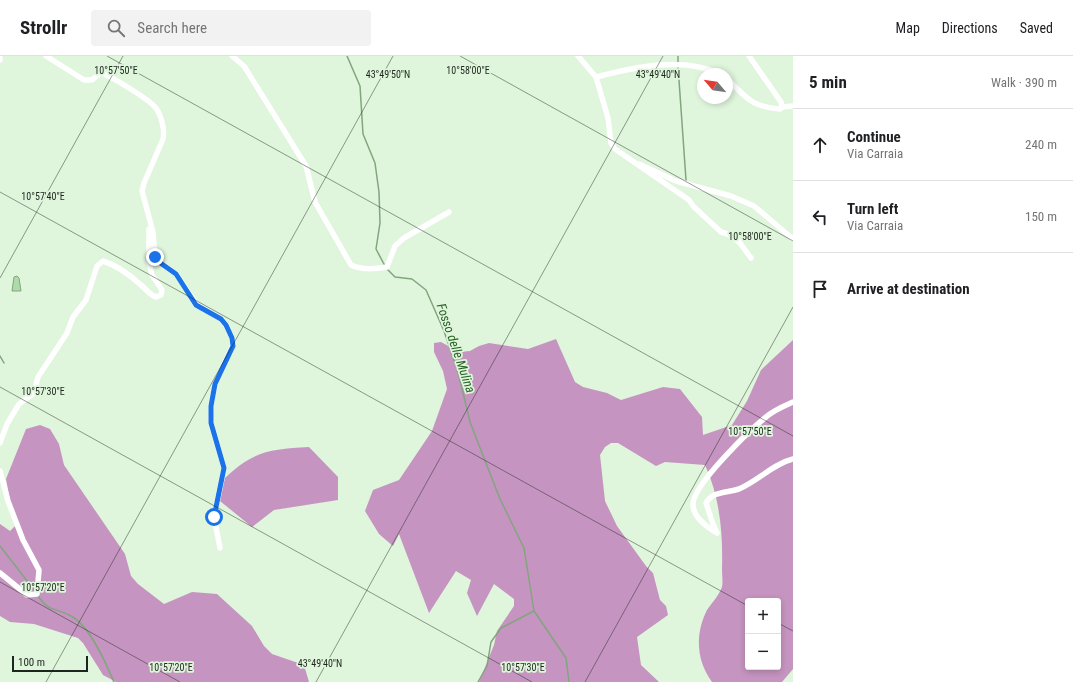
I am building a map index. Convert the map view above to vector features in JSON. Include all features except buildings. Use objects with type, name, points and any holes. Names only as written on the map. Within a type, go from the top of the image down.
[{"type":"street","points":[[46,56],[84,80],[92,80],[98,74],[104,73],[155,106],[160,118],[164,134],[142,191],[153,232],[155,257],[159,262],[176,274],[196,305],[221,319],[226,325],[232,338],[233,346],[215,384],[211,406],[211,423],[224,468],[214,517],[220,548]]},
{"type":"street","points":[[232,56],[244,66],[306,166],[315,202],[351,265],[373,268],[387,267],[395,246],[404,238],[449,212]]},
{"type":"street","points":[[578,56],[596,77],[608,118],[611,143],[620,154],[689,200],[693,206],[721,232],[728,234],[740,243],[751,258]]},
{"type":"street","points":[[748,56],[781,102],[782,107]]},
{"type":"street","points":[[596,77],[641,65],[667,63],[708,66],[711,68]]},
{"type":"street","points":[[733,85],[750,101],[765,108],[780,109],[782,107],[793,106]]},
{"type":"street","points":[[635,163],[646,166],[676,181],[731,196],[754,206],[793,239]]},
{"type":"street","points":[[0,443],[7,424],[19,404],[34,393],[38,377],[67,333],[73,317],[86,300],[97,266],[103,261],[111,264],[140,284],[152,296],[156,297],[161,295],[162,290],[152,275],[149,262],[150,235],[148,217]]},
{"type":"street","points":[[793,402],[766,416],[721,462],[698,491],[693,503],[696,513],[703,523],[717,532],[706,503],[710,498],[716,494],[739,489],[759,478],[782,462],[793,459]]},
{"type":"street","points":[[0,471],[8,501],[23,540],[39,570],[37,594],[27,594],[0,573]]},
{"type":"shaded area","points":[[17,276],[19,278],[21,291],[12,291],[14,277]]},
{"type":"shaded area","points":[[556,339],[575,382],[583,387],[607,393],[621,400],[663,387],[680,389],[702,417],[703,435],[732,425],[747,401],[761,370],[793,340],[793,669],[782,682],[712,682],[703,665],[699,647],[700,628],[707,610],[722,587],[722,542],[720,516],[714,490],[705,465],[665,462],[656,466],[618,443],[611,443],[605,447],[600,455],[605,501],[617,526],[646,566],[653,573],[660,600],[666,606],[668,615],[637,637],[641,665],[659,682],[479,682],[494,645],[497,631],[514,606],[514,599],[494,584],[477,616],[467,593],[471,580],[456,571],[429,613],[399,534],[393,546],[379,534],[365,511],[373,490],[399,480],[432,431],[447,389],[443,371],[434,352],[434,343],[441,342],[459,352],[470,351],[489,343],[528,349]]},
{"type":"shaded area","points":[[40,425],[50,429],[59,444],[64,465],[125,554],[131,576],[138,584],[164,604],[192,592],[217,594],[252,626],[264,646],[272,654],[304,665],[309,682],[116,682],[103,675],[83,643],[78,638],[34,624],[10,622],[0,616],[0,524],[10,531],[15,526],[6,479],[26,429]]},
{"type":"shaded area","points":[[309,447],[338,477],[338,500],[274,510],[252,527],[220,501],[225,478],[245,462],[263,453],[284,449]]},
{"type":"waterway","name":"Fosso delle Mulina","points":[[347,56],[360,86],[363,134],[375,163],[379,192],[380,223],[376,249],[385,266]]},
{"type":"waterway","points":[[678,56],[678,63]]},
{"type":"waterway","points":[[678,66],[686,180]]},
{"type":"waterway","name":"Fosso delle Mulina","points":[[387,269],[395,277],[412,279],[426,290],[444,331],[458,372],[470,422],[500,499],[524,548],[534,611],[566,658],[569,682]]},
{"type":"waterway","points":[[0,356],[4,363]]},
{"type":"waterway","points":[[0,546],[35,591]]},
{"type":"waterway","points":[[38,596],[46,605],[71,616],[85,628],[97,646],[114,682]]},
{"type":"waterway","points":[[478,682],[487,666],[491,642],[501,628],[534,611]]},
{"type":"route","points":[[155,257],[159,262],[176,274],[196,305],[221,319],[226,325],[232,338],[233,346],[215,384],[211,406],[211,423],[224,468],[214,517]]}]
